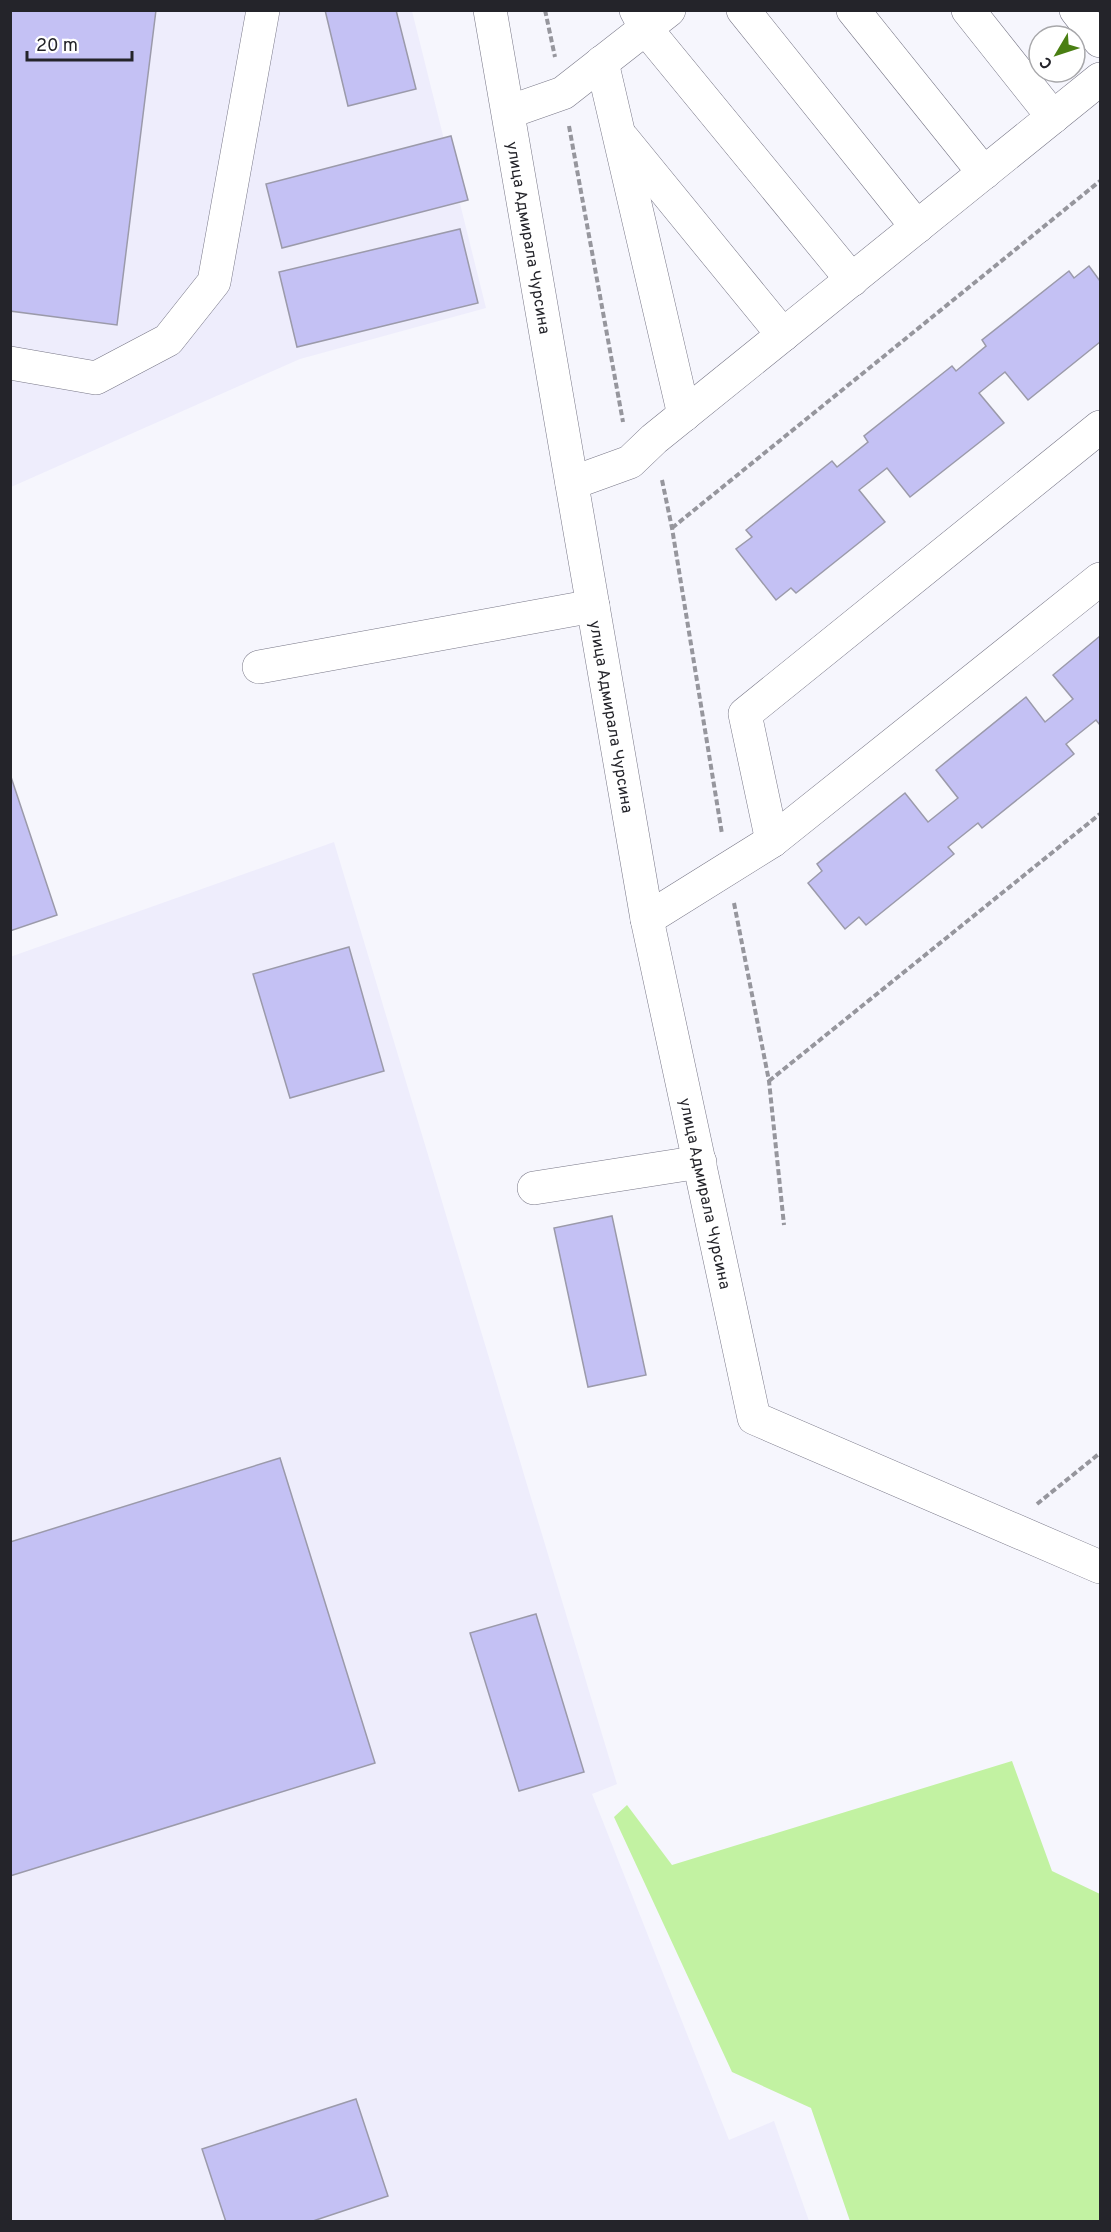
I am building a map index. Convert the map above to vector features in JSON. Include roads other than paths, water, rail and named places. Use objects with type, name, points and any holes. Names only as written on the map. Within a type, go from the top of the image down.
[{"type":"street","points":[[10,363],[96,378],[168,340],[214,282],[263,10]]},
{"type":"street","name":"улица Адмирала Чурсина","points":[[490,10],[647,919],[754,1418],[1101,1567]]},
{"type":"street","points":[[743,10],[917,227]]},
{"type":"street","points":[[853,10],[984,173]]},
{"type":"street","points":[[968,10],[1053,117]]},
{"type":"street","points":[[1076,10],[1101,41]]},
{"type":"street","points":[[509,112],[562,93],[602,62],[650,17],[852,280]]},
{"type":"street","points":[[602,62],[684,415]]},
{"type":"street","points":[[572,483],[630,462],[654,439],[1101,79]]},
{"type":"street","points":[[619,133],[783,335]]},
{"type":"street","points":[[772,841],[745,714],[1101,427]]},
{"type":"street","points":[[647,919],[772,841],[1101,579]]},
{"type":"street","points":[[259,667],[593,606]]},
{"type":"street","points":[[534,1188],[700,1162]]}]
